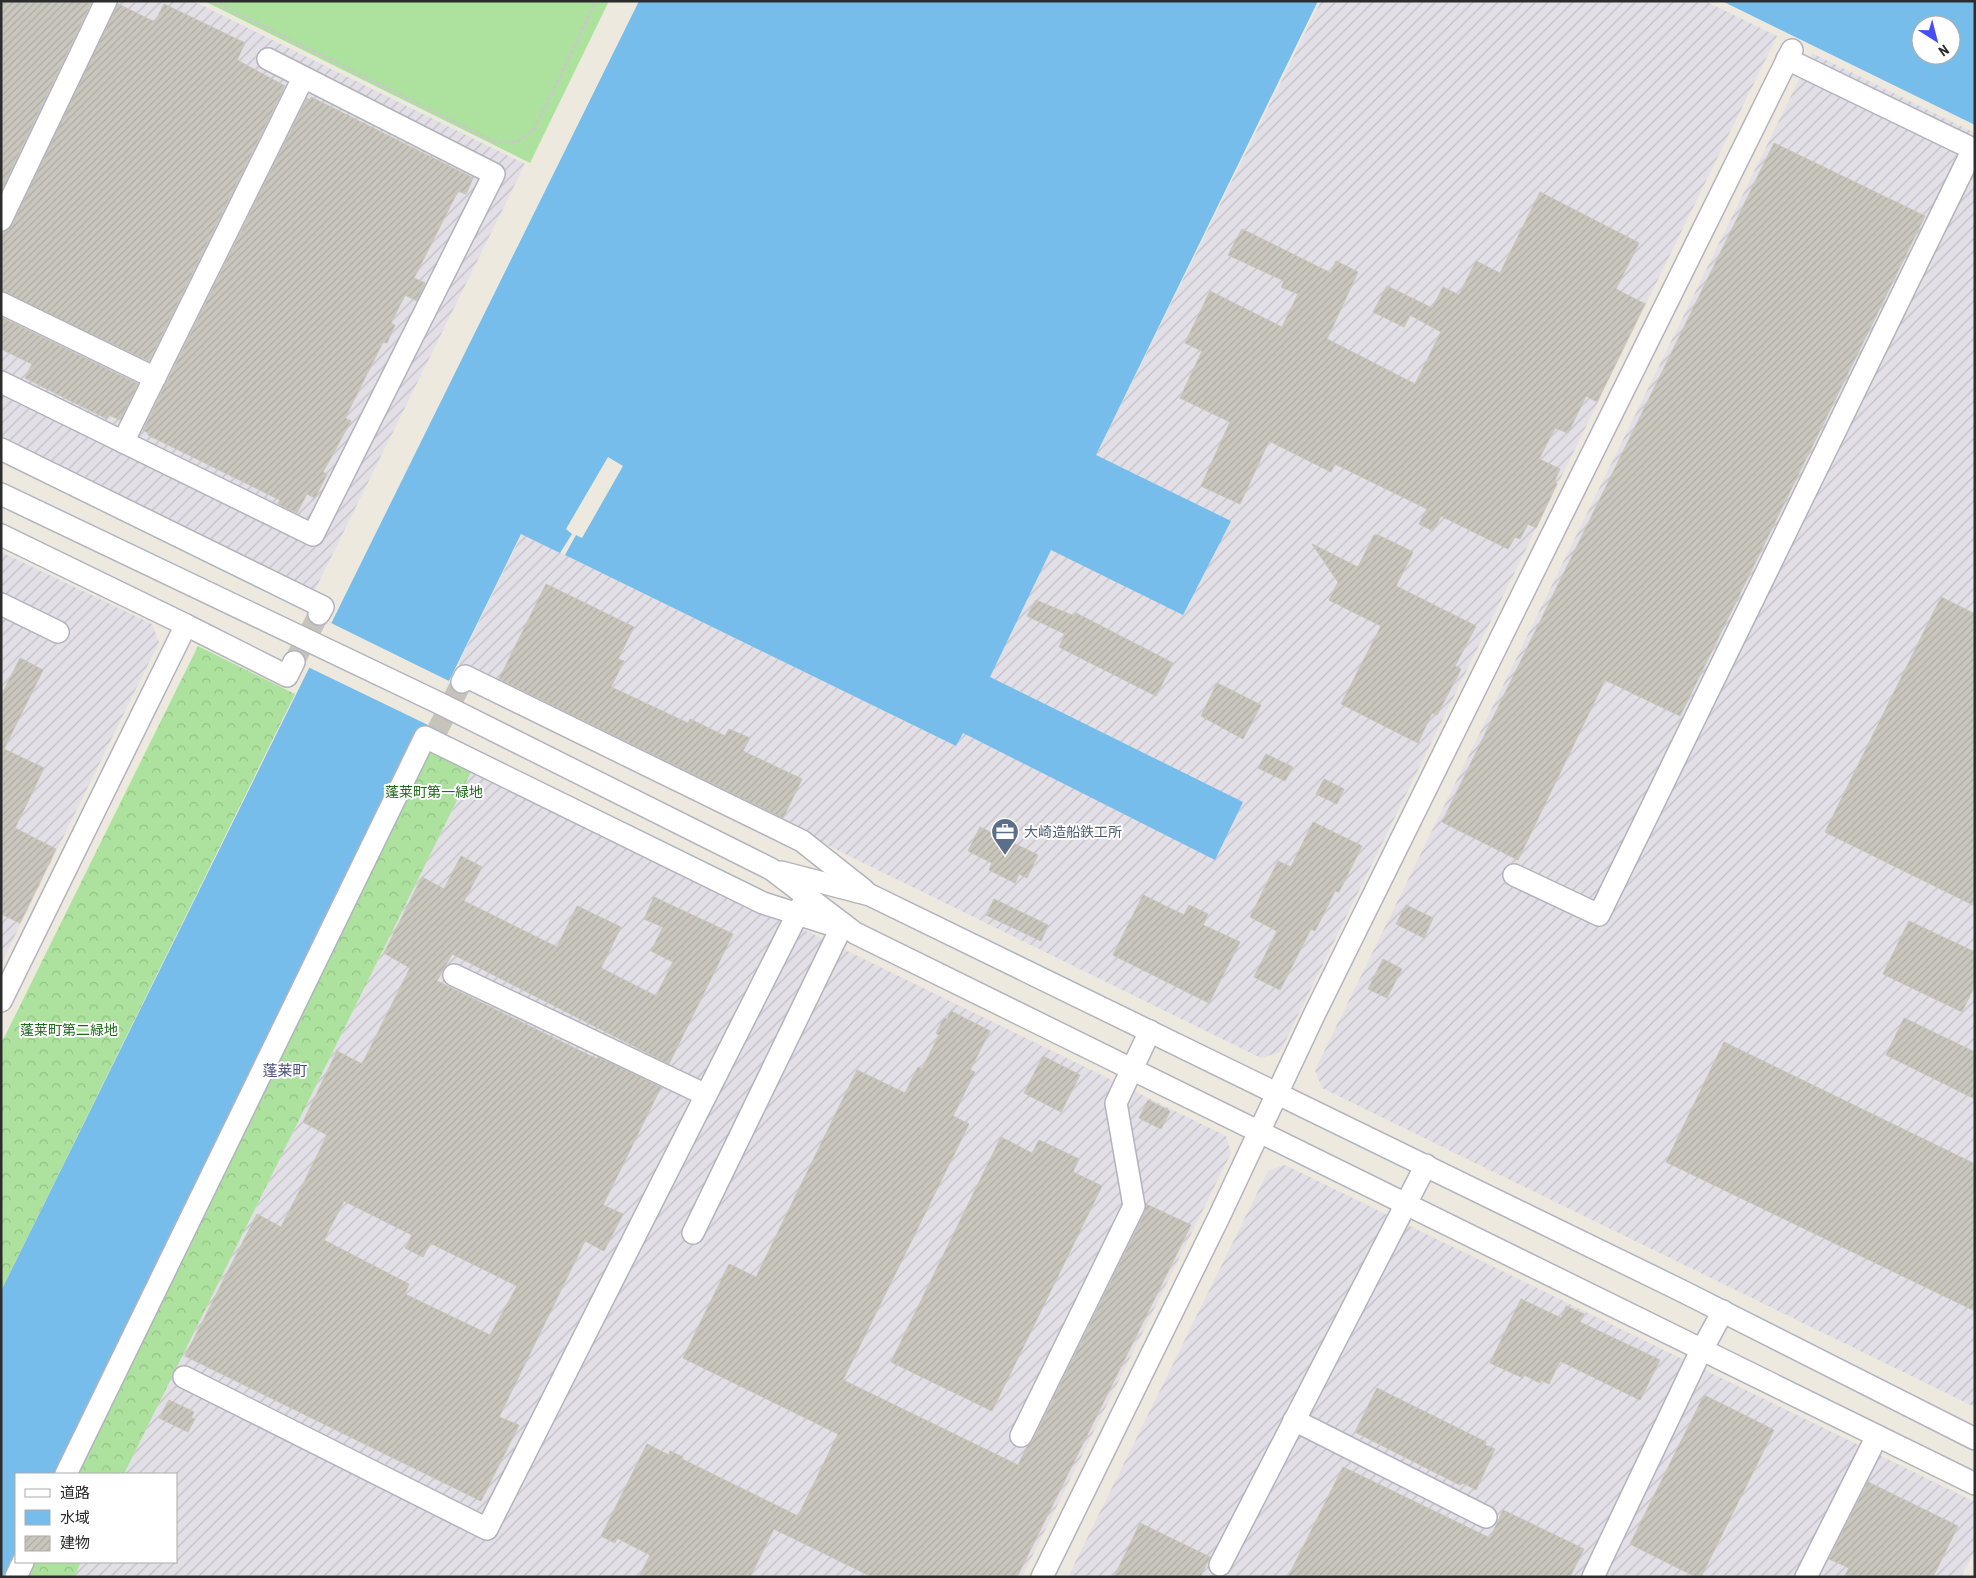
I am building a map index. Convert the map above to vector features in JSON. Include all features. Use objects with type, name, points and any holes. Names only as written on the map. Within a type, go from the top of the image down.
[{"type":"street","points":[[1,220],[106,1]]},
{"type":"street","points":[[1042,1577],[1278,1093],[1315,1013],[1789,54],[1973,149],[1600,915],[1514,874]]},
{"type":"street","points":[[1,382],[313,536],[494,174],[268,59]]},
{"type":"street","points":[[123,442],[303,78]]},
{"type":"street","points":[[1,303],[155,378]]},
{"type":"street","points":[[1,449],[323,607],[319,614]]},
{"type":"street","points":[[1,494],[438,703],[771,869],[846,929],[1975,1484]]},
{"type":"street","points":[[1,535],[287,676],[294,662]]},
{"type":"street","points":[[1,604],[58,632]]},
{"type":"street","points":[[1,1001],[186,625]]},
{"type":"street","points":[[462,682],[465,676],[802,841],[870,895],[1426,1165],[1975,1439]]},
{"type":"street","points":[[66,1473],[425,736],[435,735],[764,903],[806,897],[870,895]]},
{"type":"street","points":[[184,1377],[487,1529],[806,897]]},
{"type":"street","points":[[693,1233],[846,929]]},
{"type":"street","points":[[454,975],[706,1095]]},
{"type":"street","points":[[1021,1436],[1134,1206],[1116,1103],[1150,1031]]},
{"type":"street","points":[[1220,1565],[1426,1165]]},
{"type":"street","points":[[1594,1577],[1702,1350],[1723,1312]]},
{"type":"street","points":[[1294,1420],[1486,1517]]},
{"type":"street","points":[[1806,1577],[1877,1436]]},
{"type":"street","points":[[16,1577],[23,1563]]},
{"type":"path","points":[[213,1],[495,142],[517,142],[535,128],[596,1]]},
{"type":"shaded area","points":[[1,1],[193,1],[525,164],[313,594],[1,441]]},
{"type":"shaded area","points":[[1321,1],[1705,1],[1777,36],[1280,1052],[1261,1058],[458,664],[522,534],[956,746],[1096,455]]},
{"type":"shaded area","points":[[1812,53],[1975,133],[1975,1407],[1322,1088],[1315,1070]]},
{"type":"shaded area","points":[[1,552],[152,624],[159,642],[1,964]]},
{"type":"shaded area","points":[[473,768],[1226,1136],[1231,1153],[1022,1577],[74,1577],[81,1563],[178,1563],[178,1473],[124,1473]]},
{"type":"shaded area","points":[[1285,1165],[1975,1502],[1975,1550],[1961,1577],[1068,1577],[1268,1171]]},
{"type":"green space","points":[[204,1],[609,1],[530,163]]},
{"type":"green space","name":"蓬莱町第二緑地","points":[[198,646],[295,694],[1,1291],[1,1044]]},
{"type":"green space","name":"蓬莱町第一緑地","points":[[431,749],[473,768],[124,1473],[73,1473]]},
{"type":"green space","points":[[30,1563],[81,1563],[74,1577],[23,1577]]},
{"type":"water","points":[[639,1],[1318,1],[1096,455],[1231,521],[1183,615],[1051,550],[990,677],[1243,802],[1215,860],[963,733],[956,746],[565,555],[576,535],[582,538],[623,466],[608,457],[566,529],[572,534],[560,553],[521,534],[60,1473],[15,1473],[16,1563],[10,1577],[1,1577],[1,1291]]},
{"type":"water","points":[[1722,1],[1975,1],[1975,125]]},
{"type":"pier","points":[[331,623],[449,681],[428,725],[308,667]]},
{"type":"building","points":[[1,1],[92,1],[1,191]]},
{"type":"building","points":[[118,4],[155,22],[164,4],[245,43],[237,60],[285,86],[149,361],[1,291],[1,232],[8,231],[12,225]]},
{"type":"building","points":[[311,97],[473,178],[466,194],[458,191],[414,278],[425,283],[417,301],[405,295],[391,323],[395,325],[387,343],[383,342],[345,418],[351,421],[323,472],[327,474],[315,498],[307,494],[297,513],[278,504],[280,500],[148,435],[143,430],[307,98],[310,100]]},
{"type":"building","points":[[1774,143],[1925,216],[1680,716],[1605,680],[1518,860],[1442,822]]},
{"type":"building","points":[[1540,192],[1639,243],[1616,289],[1645,304],[1597,402],[1586,396],[1568,433],[1555,428],[1539,459],[1560,469],[1554,482],[1557,484],[1536,528],[1528,524],[1520,539],[1515,537],[1508,549],[1441,516],[1433,531],[1419,524],[1427,509],[1335,464],[1331,472],[1269,441],[1240,504],[1201,486],[1230,422],[1180,398],[1202,351],[1185,343],[1210,291],[1282,327],[1298,294],[1281,287],[1284,281],[1228,255],[1242,229],[1331,273],[1336,261],[1358,272],[1327,339],[1415,384],[1441,332],[1410,315],[1404,327],[1373,312],[1387,286],[1432,308],[1443,287],[1459,295],[1476,261],[1500,273]]},
{"type":"building","points":[[1,317],[138,384],[120,420],[109,415],[107,419],[25,378],[32,364],[1,349]]},
{"type":"building","points":[[1374,535],[1378,535],[1413,552],[1396,586],[1476,626],[1455,666],[1461,669],[1437,715],[1432,713],[1418,743],[1341,704],[1381,626],[1329,600],[1338,582],[1312,544],[1358,567]]},
{"type":"building","points":[[546,584],[634,627],[618,659],[624,661],[611,687],[688,723],[690,719],[725,736],[729,729],[750,738],[743,751],[802,779],[783,818],[499,679]]},
{"type":"building","points":[[1941,597],[1975,614],[1975,906],[1825,832]]},
{"type":"building","points":[[1036,600],[1074,616],[1076,613],[1173,663],[1156,696],[1059,647],[1065,634],[1027,616]]},
{"type":"building","points":[[20,658],[43,670],[4,749],[44,768],[15,828],[56,849],[20,923],[1,914],[1,696]]},
{"type":"building","points":[[1217,683],[1261,705],[1243,739],[1201,716]]},
{"type":"building","points":[[1266,754],[1293,767],[1285,781],[1258,768]]},
{"type":"building","points":[[1324,779],[1344,789],[1337,804],[1316,794]]},
{"type":"building","points":[[1313,822],[1362,846],[1339,892],[1335,891],[1315,931],[1311,929],[1280,990],[1254,977],[1277,931],[1250,917],[1278,861],[1291,867]]},
{"type":"building","points":[[980,827],[1038,855],[1027,878],[1019,874],[1015,883],[989,870],[992,863],[968,851]]},
{"type":"building","points":[[461,856],[482,867],[464,901],[557,947],[577,906],[621,927],[601,968],[656,996],[673,962],[651,951],[663,927],[644,919],[654,897],[733,934],[669,1064],[452,954],[437,981],[597,1059],[598,1057],[661,1087],[603,1205],[623,1214],[604,1251],[585,1241],[499,1417],[519,1425],[481,1501],[185,1356],[257,1214],[281,1227],[304,1182],[327,1135],[303,1122],[337,1051],[362,1064],[410,968],[384,953],[422,877],[444,889]],"holes":[[[344,1201],[412,1235],[405,1248],[423,1257],[430,1243],[517,1286],[490,1335],[405,1294],[409,1284],[324,1240]]]},
{"type":"building","points":[[1143,895],[1184,915],[1189,905],[1208,914],[1203,925],[1240,942],[1209,1003],[1113,955]]},
{"type":"building","points":[[994,899],[1048,925],[1041,941],[986,915]]},
{"type":"building","points":[[1406,905],[1433,918],[1424,938],[1396,924]]},
{"type":"building","points":[[1909,921],[1975,952],[1975,985],[1962,1012],[1883,974]]},
{"type":"building","points":[[1383,959],[1402,969],[1387,998],[1368,989]]},
{"type":"building","points":[[951,1011],[990,1031],[970,1070],[975,1072],[953,1116],[969,1124],[843,1380],[1018,1465],[1027,1447],[1032,1442],[1145,1212],[1146,1204],[1191,1225],[1017,1577],[872,1577],[774,1529],[750,1577],[639,1577],[650,1555],[617,1538],[615,1543],[601,1536],[647,1444],[669,1455],[670,1451],[683,1457],[682,1459],[798,1516],[838,1434],[683,1358],[729,1264],[756,1277],[857,1070],[905,1093],[918,1067],[922,1069],[939,1035],[936,1033],[944,1018],[947,1019]]},
{"type":"building","points":[[1904,1018],[1975,1052],[1975,1099],[1886,1055]]},
{"type":"building","points":[[1724,1042],[1975,1164],[1975,1311],[1666,1162]]},
{"type":"building","points":[[1043,1056],[1080,1075],[1061,1112],[1024,1093]]},
{"type":"building","points":[[1148,1100],[1170,1111],[1161,1129],[1139,1118]]},
{"type":"building","points":[[1001,1137],[1032,1153],[1039,1140],[1079,1159],[1073,1172],[1102,1186],[992,1411],[891,1362]]},
{"type":"building","points":[[1521,1299],[1561,1318],[1566,1306],[1584,1314],[1580,1322],[1660,1360],[1640,1400],[1560,1361],[1549,1384],[1541,1380],[1540,1383],[1524,1375],[1523,1378],[1490,1363]]},
{"type":"building","points":[[1377,1388],[1486,1442],[1485,1445],[1495,1449],[1476,1490],[1463,1483],[1460,1485],[1355,1432]]},
{"type":"building","points":[[1704,1395],[1774,1430],[1701,1577],[1696,1577],[1630,1544]]},
{"type":"building","points":[[169,1400],[194,1412],[191,1418],[195,1419],[188,1432],[159,1418]]},
{"type":"building","points":[[1343,1467],[1490,1538],[1503,1510],[1584,1549],[1570,1577],[1288,1577]]},
{"type":"building","points":[[1868,1482],[1958,1526],[1933,1577],[1844,1577],[1849,1568],[1829,1559]]},
{"type":"building","points":[[1140,1523],[1210,1557],[1200,1577],[1114,1577]]},
{"type":"tunnel","points":[[294,662],[319,614]]},
{"type":"tunnel","points":[[437,731],[462,682]]},
{"type":"place","name":"大崎造船鉄工所","points":[[1005,856]]},
{"type":"district","name":"蓬莱町","points":[[285,1071]]}]
